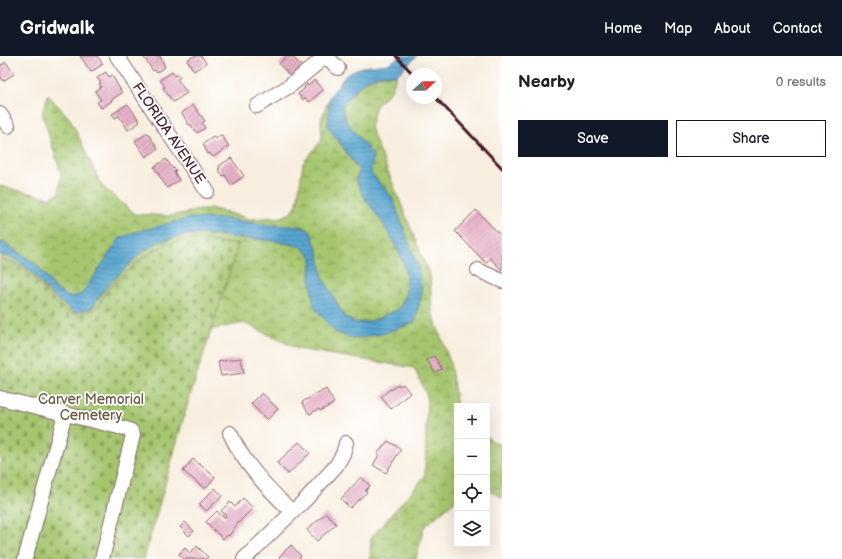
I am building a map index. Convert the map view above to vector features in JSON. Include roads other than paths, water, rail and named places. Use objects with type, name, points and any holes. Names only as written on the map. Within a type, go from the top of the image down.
[{"type":"street","name":"FLORIDA AVENUE","points":[[117,56],[207,191]]},
{"type":"street","points":[[256,106],[291,85],[326,56],[338,68]]},
{"type":"street","points":[[0,114],[8,126]]},
{"type":"street","points":[[478,270],[502,281]]},
{"type":"street","points":[[0,398],[131,431],[133,435],[102,559]]},
{"type":"street","points":[[25,559],[65,414]]},
{"type":"street","points":[[230,433],[237,449],[248,466],[292,512]]},
{"type":"street","points":[[244,559],[336,466],[343,454],[346,443]]},
{"type":"water","points":[[401,56],[417,56],[397,75],[375,76],[363,83],[353,92],[342,107],[346,121],[373,155],[371,173],[392,197],[418,267],[422,293],[415,322],[382,334],[353,339],[335,332],[314,307],[310,276],[312,257],[300,246],[273,241],[201,234],[185,235],[161,241],[142,252],[105,288],[92,308],[75,313],[51,294],[33,273],[22,263],[0,255],[0,241],[35,263],[56,289],[68,297],[81,295],[120,238],[132,233],[190,218],[229,219],[266,225],[301,226],[311,232],[319,255],[323,278],[344,316],[355,323],[372,321],[399,309],[406,294],[406,276],[403,262],[397,247],[356,181],[359,171],[328,126],[330,96],[346,75],[362,67],[388,64]]},
{"type":"railway","points":[[396,56],[407,68]]},
{"type":"railway","points":[[442,104],[502,168]]},
{"type":"park label","name":"Carver Memorial Cemetery","points":[[91,408]]}]
